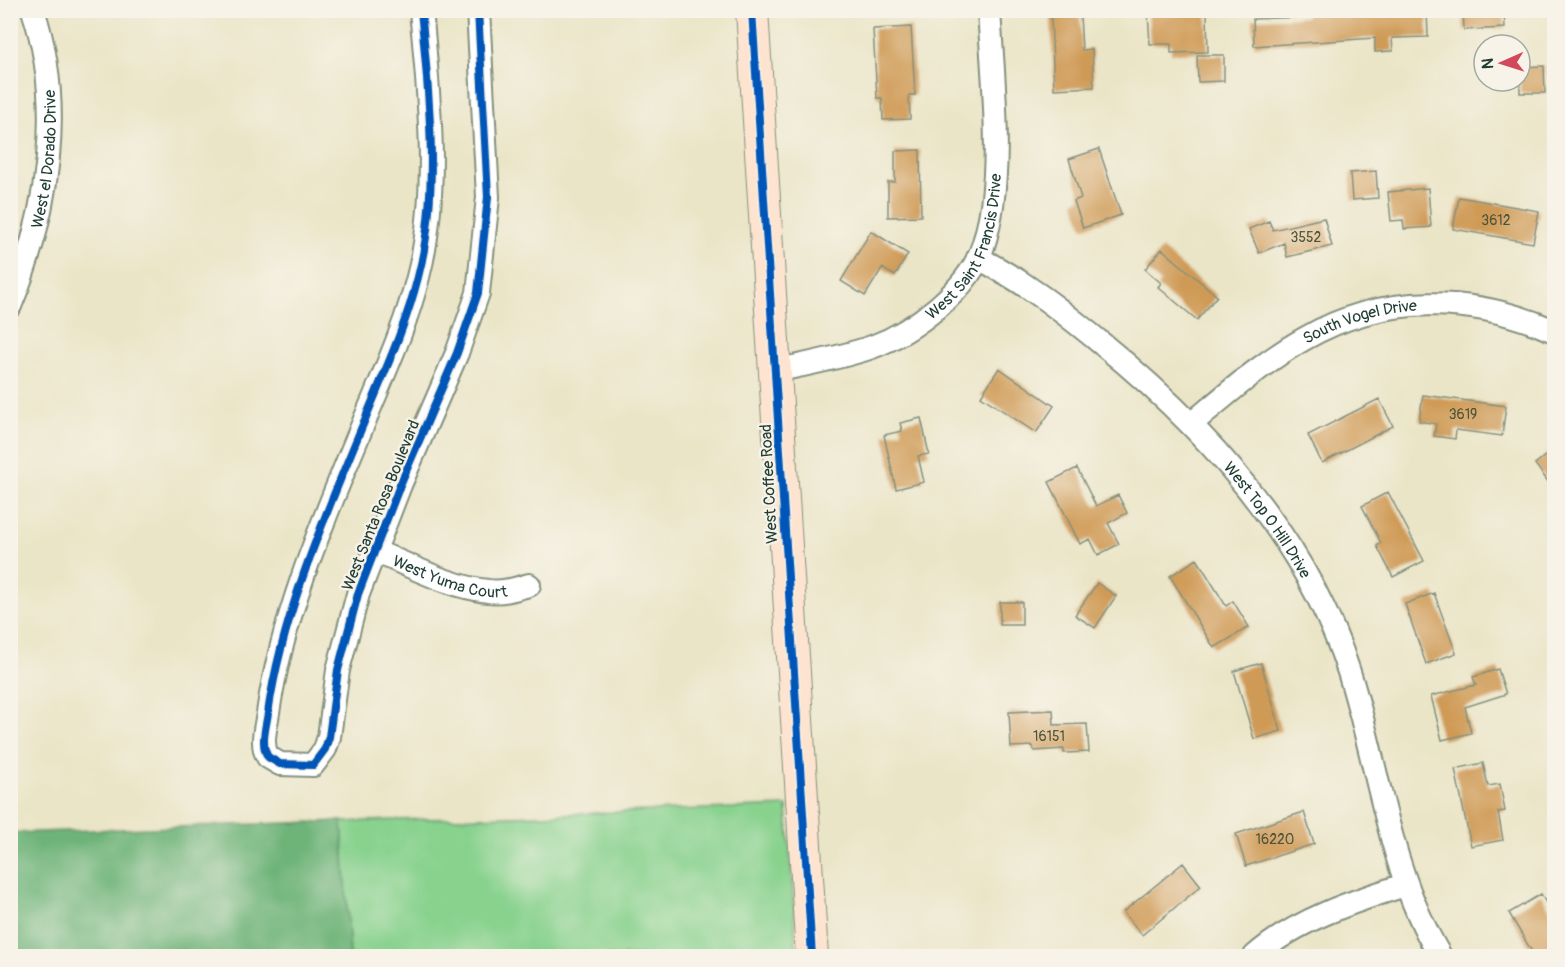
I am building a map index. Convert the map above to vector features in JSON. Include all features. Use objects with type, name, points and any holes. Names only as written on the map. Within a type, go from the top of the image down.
[{"type":"street","name":"West el Dorado Drive","points":[[10,306],[26,267],[38,226],[47,174],[50,122],[47,84],[39,27],[33,10]]},
{"type":"street","name":"West Santa Rosa Boulevard","points":[[421,10],[428,117],[430,196],[427,240],[404,326],[329,506],[290,621],[271,693],[264,741],[268,757],[280,764],[313,765],[325,749],[344,643],[374,551],[457,353],[478,293],[488,197],[478,10]]},
{"type":"street","name":"West Coffee Road","points":[[752,10],[812,957]]},
{"type":"street","name":"West Saint Francis Drive","points":[[775,371],[843,356],[893,337],[942,304],[963,281],[978,258],[992,209],[994,162],[989,10]]},
{"type":"street","name":"West Top O Hill Drive","points":[[978,258],[1014,276],[1141,375],[1191,424],[1231,468],[1277,528],[1310,580],[1330,621],[1361,711],[1406,885],[1416,912],[1440,957]]},
{"type":"street","name":"South Vogel Drive","points":[[1191,424],[1264,364],[1303,339],[1324,328],[1379,311],[1429,303],[1483,306],[1532,321],[1554,331]]},
{"type":"street","name":"West Yuma Court","points":[[374,551],[462,585],[488,591],[506,592],[529,585]]},
{"type":"street","points":[[1255,957],[1306,924],[1343,907],[1406,885]]},
{"type":"green space","points":[[787,806],[797,956],[350,956],[342,822]]},
{"type":"green space","points":[[342,821],[350,956],[11,956],[11,833]]},
{"type":"building","points":[[1306,10],[1427,10],[1428,37],[1392,38],[1393,51],[1375,52],[1375,38],[1254,46],[1253,19],[1306,17]]},
{"type":"building","points":[[1463,10],[1504,10],[1505,28],[1464,30]]},
{"type":"building","points":[[1207,11],[1208,52],[1171,53],[1171,44],[1150,44],[1148,13]]},
{"type":"building","points":[[1080,15],[1082,50],[1092,49],[1094,87],[1054,89],[1051,17]]},
{"type":"building","points":[[911,27],[915,95],[909,95],[910,119],[883,120],[882,98],[877,98],[873,29]]},
{"type":"building","points":[[1197,55],[1224,55],[1224,81],[1198,82]]},
{"type":"building","points":[[1532,66],[1544,66],[1545,93],[1532,93]]},
{"type":"building","points":[[1099,149],[1121,215],[1083,228],[1074,201],[1081,198],[1069,159]]},
{"type":"building","points":[[920,150],[921,216],[888,217],[888,182],[895,182],[895,151]]},
{"type":"building","points":[[1376,171],[1378,198],[1352,200],[1350,173]]},
{"type":"building","points":[[1428,188],[1431,227],[1404,229],[1403,220],[1391,221],[1388,192]]},
{"type":"building","points":[[1459,197],[1539,211],[1533,243],[1453,229]]},
{"type":"building","points":[[1324,218],[1332,246],[1287,257],[1284,243],[1259,253],[1249,229],[1269,221],[1273,230]]},
{"type":"building","points":[[871,231],[908,254],[895,276],[882,268],[865,296],[841,281]]},
{"type":"building","points":[[1162,249],[1217,296],[1197,320],[1158,287],[1161,283],[1145,269]]},
{"type":"building","points":[[999,368],[1054,406],[1036,433],[981,396]]},
{"type":"building","points":[[1423,395],[1506,406],[1502,436],[1456,430],[1455,439],[1434,436],[1436,424],[1419,421]]},
{"type":"building","points":[[1379,399],[1393,426],[1322,463],[1308,435]]},
{"type":"building","points":[[921,418],[929,454],[918,456],[924,482],[896,489],[884,435],[902,431],[900,423]]},
{"type":"building","points":[[1554,449],[1554,490],[1535,464]]},
{"type":"building","points":[[1077,468],[1096,506],[1118,495],[1127,513],[1108,523],[1119,544],[1098,555],[1090,539],[1080,544],[1049,482]]},
{"type":"building","points":[[1388,492],[1424,561],[1393,577],[1377,546],[1381,543],[1362,506]]},
{"type":"building","points":[[1197,559],[1226,606],[1233,601],[1249,627],[1214,648],[1170,576]]},
{"type":"building","points":[[1097,583],[1116,596],[1095,628],[1075,615]]},
{"type":"building","points":[[1434,593],[1456,653],[1426,664],[1405,604]]},
{"type":"building","points":[[1000,602],[1022,602],[1022,625],[1000,625]]},
{"type":"building","points":[[1261,663],[1281,731],[1254,739],[1234,671]]},
{"type":"building","points":[[1498,669],[1506,694],[1465,707],[1471,733],[1442,740],[1431,696],[1476,685],[1473,677]]},
{"type":"building","points":[[1053,710],[1054,725],[1087,724],[1089,752],[1064,753],[1064,749],[1034,751],[1033,746],[1011,747],[1009,712]]},
{"type":"building","points":[[1483,763],[1488,786],[1500,784],[1505,811],[1498,812],[1503,840],[1471,846],[1455,769]]},
{"type":"building","points":[[1304,812],[1314,844],[1246,866],[1236,834]]},
{"type":"building","points":[[1183,863],[1201,886],[1142,935],[1123,912]]},
{"type":"building","points":[[1541,894],[1554,916],[1554,957],[1535,957],[1509,913]]},
{"type":"cycle path","points":[[421,10],[431,144],[429,212],[425,245],[413,295],[401,330],[322,525],[284,637],[264,741],[268,757],[280,764],[313,765],[325,749],[329,737],[338,670],[358,594],[400,485],[457,353],[478,293],[488,197],[478,10]]},
{"type":"cycle path","points":[[752,10],[812,956]]}]
